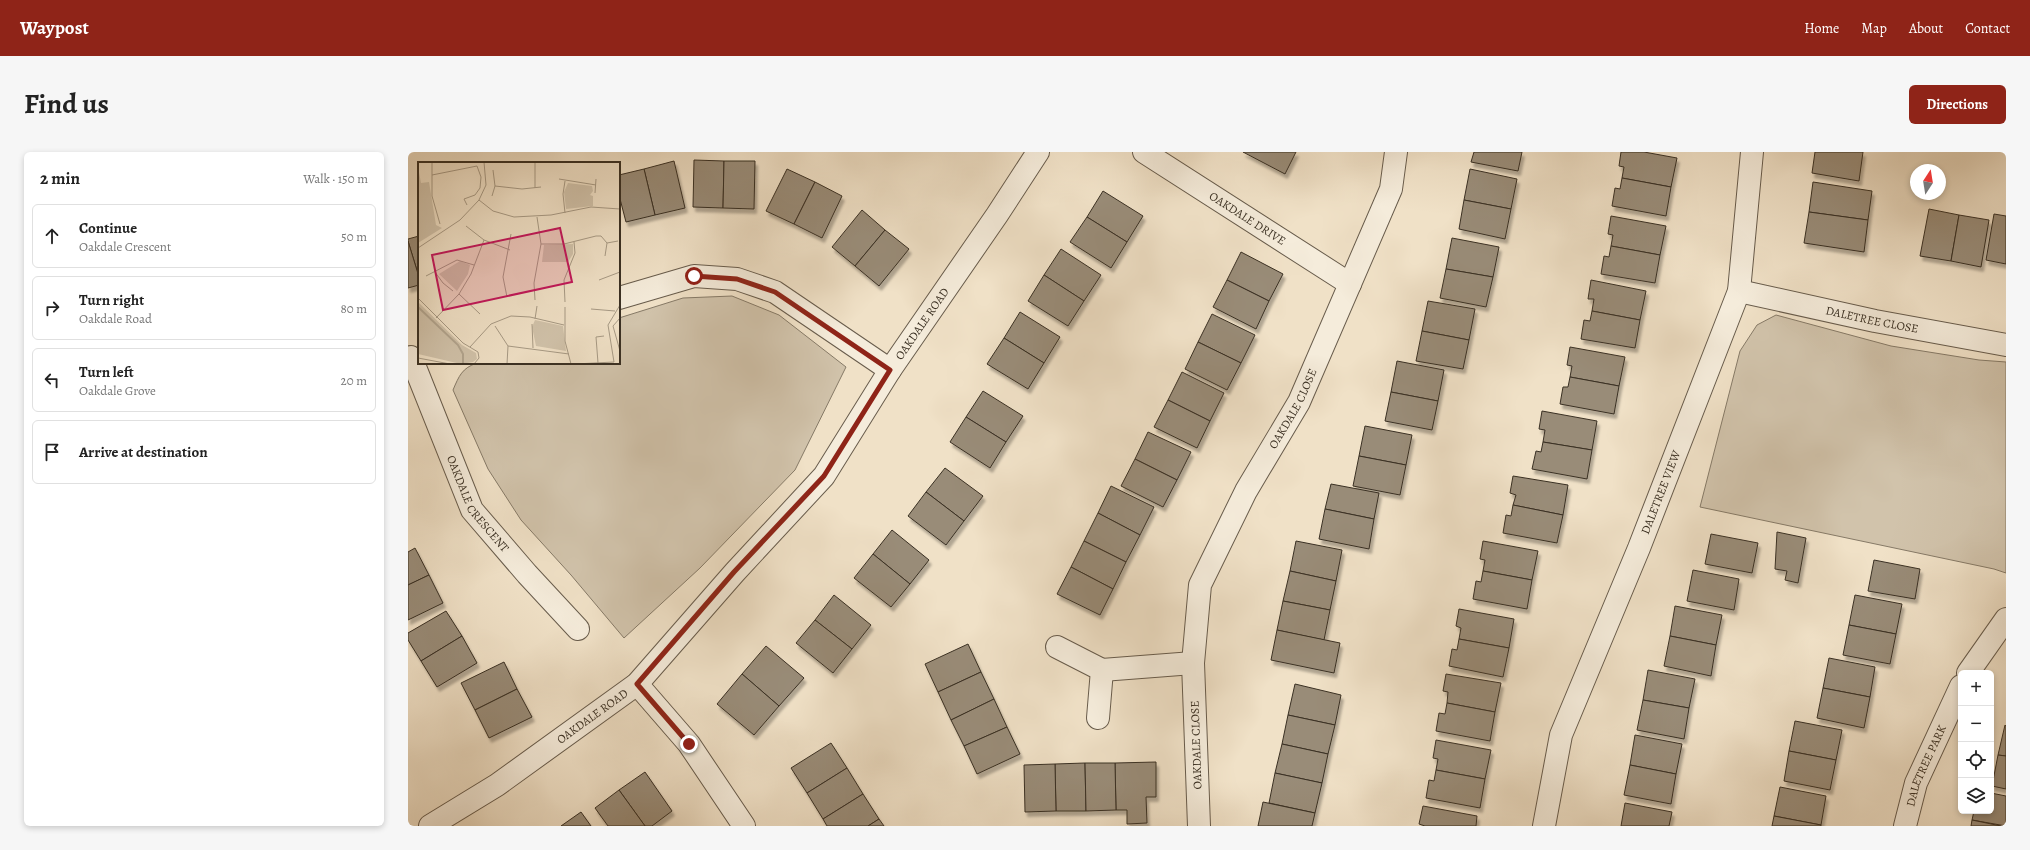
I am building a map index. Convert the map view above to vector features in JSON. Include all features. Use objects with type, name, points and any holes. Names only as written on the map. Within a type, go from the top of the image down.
[{"type":"street","name":"OAKDALE ROAD","points":[[430,826],[497,785],[637,684],[734,572],[824,476],[890,370],[997,215],[1038,152]]},
{"type":"street","name":"OAKDALE DRIVE","points":[[1144,152],[1350,284]]},
{"type":"street","name":"OAKDALE CLOSE","points":[[1199,826],[1193,663],[1200,585],[1246,491],[1299,402],[1391,189],[1396,152]]},
{"type":"street","name":"DALETREE VIEW","points":[[1544,826],[1561,735],[1639,548],[1739,291],[1752,152]]},
{"type":"street","points":[[620,298],[694,276],[737,279],[775,292],[890,370]]},
{"type":"street","name":"DALETREE CLOSE","points":[[1739,291],[1875,321],[2006,345]]},
{"type":"street","name":"OAKDALE CRESCENT","points":[[413,356],[472,510],[527,574],[578,628]]},
{"type":"street","points":[[1970,670],[2006,620]]},
{"type":"street","points":[[1057,647],[1102,670],[1193,663]]},
{"type":"street","points":[[1098,718],[1102,670]]},
{"type":"street","points":[[637,684],[689,744],[744,826]]},
{"type":"street","name":"DALETREE PARK","points":[[1905,826],[1916,783],[1958,692]]},
{"type":"shaded area","points":[[732,296],[779,315],[846,367],[795,470],[700,568],[624,638],[571,575],[521,520],[488,469],[453,390],[464,370],[474,364],[620,364],[620,318],[683,298]]},
{"type":"shaded area","points":[[1776,315],[1891,346],[1979,360],[2006,362],[2006,573],[1994,569],[1700,507],[1740,351],[1757,325]]},
{"type":"building","points":[[1243,152],[1296,152],[1285,174]]},
{"type":"building","points":[[1474,152],[1522,152],[1518,171],[1471,162]]},
{"type":"building","points":[[1621,152],[1644,152],[1677,158],[1671,187],[1622,178],[1624,167],[1619,166]]},
{"type":"building","points":[[1815,152],[1863,152],[1859,181],[1812,173]]},
{"type":"building","points":[[694,160],[724,161],[723,208],[693,207]]},
{"type":"building","points":[[674,161],[685,208],[655,215],[644,169]]},
{"type":"building","points":[[724,161],[755,161],[754,209],[723,208]]},
{"type":"building","points":[[644,169],[655,215],[626,222],[620,199],[620,175]]},
{"type":"building","points":[[787,169],[815,182],[794,224],[766,211]]},
{"type":"building","points":[[1470,169],[1517,179],[1511,209],[1464,200]]},
{"type":"building","points":[[1622,178],[1671,187],[1666,216],[1612,206],[1615,188],[1620,189]]},
{"type":"building","points":[[815,182],[842,196],[822,238],[794,224]]},
{"type":"building","points":[[1813,182],[1872,191],[1868,220],[1809,212]]},
{"type":"building","points":[[1103,191],[1143,216],[1127,242],[1087,217]]},
{"type":"building","points":[[1464,200],[1511,209],[1505,239],[1459,229]]},
{"type":"building","points":[[1929,209],[1959,215],[1951,261],[1920,256]]},
{"type":"building","points":[[862,210],[885,230],[855,266],[832,247]]},
{"type":"building","points":[[1809,212],[1868,220],[1864,252],[1804,243]]},
{"type":"building","points":[[1994,214],[2006,216],[2006,264],[1986,260]]},
{"type":"building","points":[[1959,215],[1989,220],[1981,267],[1951,261]]},
{"type":"building","points":[[1611,216],[1666,226],[1660,255],[1611,246],[1613,235],[1608,234]]},
{"type":"building","points":[[1087,217],[1127,242],[1111,268],[1070,242]]},
{"type":"building","points":[[885,230],[909,249],[879,286],[855,266]]},
{"type":"building","points":[[418,236],[418,274],[408,241],[408,239]]},
{"type":"building","points":[[1452,238],[1499,247],[1493,277],[1446,269]]},
{"type":"building","points":[[408,241],[418,274],[418,285],[408,288]]},
{"type":"building","points":[[1611,246],[1660,255],[1655,283],[1601,274],[1604,256],[1609,257]]},
{"type":"building","points":[[1061,249],[1101,275],[1084,301],[1044,275]]},
{"type":"building","points":[[1241,252],[1283,274],[1269,301],[1227,280]]},
{"type":"building","points":[[1446,269],[1493,277],[1486,307],[1440,298]]},
{"type":"building","points":[[1044,275],[1084,301],[1068,326],[1028,301]]},
{"type":"building","points":[[1227,280],[1269,301],[1256,329],[1213,307]]},
{"type":"building","points":[[1591,280],[1646,291],[1640,320],[1592,311],[1594,299],[1588,299]]},
{"type":"building","points":[[1428,301],[1475,309],[1469,340],[1422,331]]},
{"type":"building","points":[[1592,311],[1640,320],[1635,348],[1581,339],[1584,320],[1590,321]]},
{"type":"building","points":[[1020,312],[1060,337],[1044,363],[1004,338]]},
{"type":"building","points":[[1212,314],[1255,335],[1241,363],[1198,342]]},
{"type":"building","points":[[1422,331],[1469,340],[1463,369],[1416,361]]},
{"type":"building","points":[[1004,338],[1044,363],[1028,389],[987,364]]},
{"type":"building","points":[[1198,342],[1241,363],[1227,390],[1185,369]]},
{"type":"building","points":[[1570,347],[1625,357],[1619,386],[1570,377],[1572,366],[1567,365]]},
{"type":"building","points":[[1397,361],[1444,370],[1438,401],[1391,392]]},
{"type":"building","points":[[1182,372],[1224,393],[1210,421],[1168,400]]},
{"type":"building","points":[[1570,377],[1619,386],[1614,414],[1560,404],[1563,387],[1568,387]]},
{"type":"building","points":[[983,391],[1023,416],[1006,442],[966,417]]},
{"type":"building","points":[[1391,392],[1438,401],[1432,430],[1385,421]]},
{"type":"building","points":[[1168,400],[1210,421],[1197,448],[1154,427]]},
{"type":"building","points":[[1542,411],[1597,421],[1592,450],[1543,442],[1545,430],[1539,429]]},
{"type":"building","points":[[966,417],[1006,442],[990,468],[950,442]]},
{"type":"building","points":[[1365,426],[1412,435],[1406,465],[1359,456]]},
{"type":"building","points":[[1148,432],[1191,452],[1177,480],[1135,459]]},
{"type":"building","points":[[1543,442],[1592,450],[1587,479],[1532,469],[1536,451],[1541,452]]},
{"type":"building","points":[[1359,456],[1406,465],[1400,495],[1353,486]]},
{"type":"building","points":[[1135,459],[1177,480],[1163,507],[1121,486]]},
{"type":"building","points":[[945,468],[983,496],[964,521],[926,492]]},
{"type":"building","points":[[1513,476],[1568,485],[1563,515],[1513,505],[1516,495],[1510,493]]},
{"type":"building","points":[[1331,484],[1379,493],[1374,519],[1325,509]]},
{"type":"building","points":[[1111,486],[1154,507],[1140,535],[1098,513]]},
{"type":"building","points":[[926,492],[964,521],[946,545],[908,516]]},
{"type":"building","points":[[1513,505],[1563,515],[1557,543],[1503,533],[1506,515],[1511,516]]},
{"type":"building","points":[[1325,509],[1374,519],[1369,549],[1319,539]]},
{"type":"building","points":[[1098,513],[1140,535],[1126,562],[1084,541]]},
{"type":"building","points":[[892,530],[929,560],[910,584],[873,554]]},
{"type":"building","points":[[1777,532],[1806,538],[1798,583],[1785,580],[1787,571],[1775,569]]},
{"type":"building","points":[[1711,534],[1758,543],[1752,573],[1705,564]]},
{"type":"building","points":[[1084,541],[1126,562],[1113,589],[1071,567]]},
{"type":"building","points":[[1296,541],[1342,550],[1336,581],[1290,571]]},
{"type":"building","points":[[1483,541],[1538,551],[1532,580],[1483,571],[1485,560],[1480,559]]},
{"type":"building","points":[[415,548],[429,575],[408,585],[408,552]]},
{"type":"building","points":[[873,554],[910,584],[891,607],[854,578]]},
{"type":"building","points":[[1874,560],[1920,569],[1915,599],[1868,591]]},
{"type":"building","points":[[1071,567],[1113,589],[1100,615],[1057,594]]},
{"type":"building","points":[[1693,570],[1739,579],[1734,610],[1687,601]]},
{"type":"building","points":[[1290,571],[1336,581],[1330,610],[1283,601]]},
{"type":"building","points":[[1483,571],[1532,580],[1527,609],[1473,599],[1476,581],[1481,582]]},
{"type":"building","points":[[429,575],[443,603],[408,620],[408,585]]},
{"type":"building","points":[[834,595],[871,625],[852,649],[815,620]]},
{"type":"building","points":[[1855,595],[1902,604],[1896,634],[1849,625]]},
{"type":"building","points":[[1283,601],[1330,610],[1324,640],[1277,630]]},
{"type":"building","points":[[1675,606],[1722,615],[1716,645],[1670,636]]},
{"type":"building","points":[[1459,609],[1514,619],[1509,648],[1459,639],[1461,628],[1456,626]]},
{"type":"building","points":[[446,611],[462,636],[421,661],[408,640],[408,633]]},
{"type":"building","points":[[815,620],[852,649],[833,673],[796,643]]},
{"type":"building","points":[[1849,625],[1896,634],[1890,664],[1843,655]]},
{"type":"building","points":[[1277,630],[1340,643],[1334,673],[1271,660]]},
{"type":"building","points":[[462,636],[477,663],[437,687],[421,661]]},
{"type":"building","points":[[1670,636],[1716,645],[1711,676],[1664,666]]},
{"type":"building","points":[[1459,639],[1509,648],[1503,677],[1449,666],[1452,649],[1457,650]]},
{"type":"building","points":[[968,644],[981,672],[938,692],[925,664]]},
{"type":"building","points":[[766,646],[804,678],[779,706],[742,674]]},
{"type":"building","points":[[1829,658],[1875,667],[1870,697],[1823,688]]},
{"type":"building","points":[[504,662],[517,689],[475,710],[461,683]]},
{"type":"building","points":[[1648,670],[1695,679],[1689,708],[1643,700]]},
{"type":"building","points":[[981,672],[994,699],[951,720],[938,692]]},
{"type":"building","points":[[742,674],[779,706],[754,735],[717,704]]},
{"type":"building","points":[[1446,674],[1501,683],[1495,712],[1447,703],[1448,692],[1443,691]]},
{"type":"building","points":[[1295,684],[1341,695],[1335,725],[1288,715]]},
{"type":"building","points":[[1823,688],[1870,697],[1864,728],[1817,718]]},
{"type":"building","points":[[517,689],[532,717],[489,738],[475,710]]},
{"type":"building","points":[[994,699],[1007,727],[964,746],[951,720]]},
{"type":"building","points":[[1643,700],[1689,708],[1684,739],[1637,730]]},
{"type":"building","points":[[1447,703],[1495,712],[1490,741],[1436,731],[1439,713],[1445,714]]},
{"type":"building","points":[[1288,715],[1335,725],[1328,754],[1282,744]]},
{"type":"building","points":[[1795,721],[1842,730],[1836,760],[1789,751]]},
{"type":"building","points":[[2005,725],[2006,726],[2006,756],[1998,755]]},
{"type":"building","points":[[1007,727],[1020,754],[977,774],[964,746]]},
{"type":"building","points":[[1635,735],[1682,744],[1676,774],[1630,765]]},
{"type":"building","points":[[1436,740],[1491,750],[1485,779],[1436,770],[1438,759],[1433,758]]},
{"type":"building","points":[[831,743],[847,768],[807,793],[791,768]]},
{"type":"building","points":[[1282,744],[1328,754],[1322,783],[1275,773]]},
{"type":"building","points":[[1789,751],[1836,760],[1830,790],[1784,781]]},
{"type":"building","points":[[1998,755],[2006,756],[2006,789],[1994,786],[1994,776]]},
{"type":"building","points":[[1156,762],[1156,797],[1146,797],[1147,823],[1127,824],[1127,810],[1116,810],[1115,763]]},
{"type":"building","points":[[1085,763],[1086,811],[1056,811],[1055,764]]},
{"type":"building","points":[[1085,763],[1115,763],[1116,810],[1086,811]]},
{"type":"building","points":[[1055,764],[1056,811],[1025,812],[1024,765]]},
{"type":"building","points":[[1630,765],[1676,774],[1671,804],[1624,795]]},
{"type":"building","points":[[847,768],[863,794],[823,819],[807,793]]},
{"type":"building","points":[[1436,770],[1485,779],[1480,808],[1426,798],[1429,780],[1434,781]]},
{"type":"building","points":[[645,772],[672,811],[652,826],[645,826],[619,790]]},
{"type":"building","points":[[1275,773],[1322,783],[1315,813],[1269,803]]},
{"type":"building","points":[[1780,787],[1826,796],[1821,825],[1774,816]]},
{"type":"building","points":[[619,790],[645,826],[608,826],[595,808]]},
{"type":"building","points":[[863,794],[879,819],[868,826],[827,826],[823,819]]},
{"type":"building","points":[[1994,794],[2006,796],[2006,826],[1972,820],[1973,814],[1994,814]]},
{"type":"building","points":[[1263,802],[1315,813],[1312,826],[1258,826]]},
{"type":"building","points":[[1625,803],[1672,812],[1669,826],[1621,826]]},
{"type":"building","points":[[1423,806],[1477,816],[1476,826],[1425,826],[1419,824]]},
{"type":"building","points":[[581,812],[591,826],[561,826]]},
{"type":"building","points":[[1774,816],[1821,825],[1821,826],[1772,826]]},
{"type":"building","points":[[879,819],[884,826],[868,826]]},
{"type":"building","points":[[1972,820],[2001,826],[1971,826]]},
{"type":"route","points":[[689,744],[637,684],[734,572],[824,476],[890,370],[775,292],[737,279],[694,276]]}]
